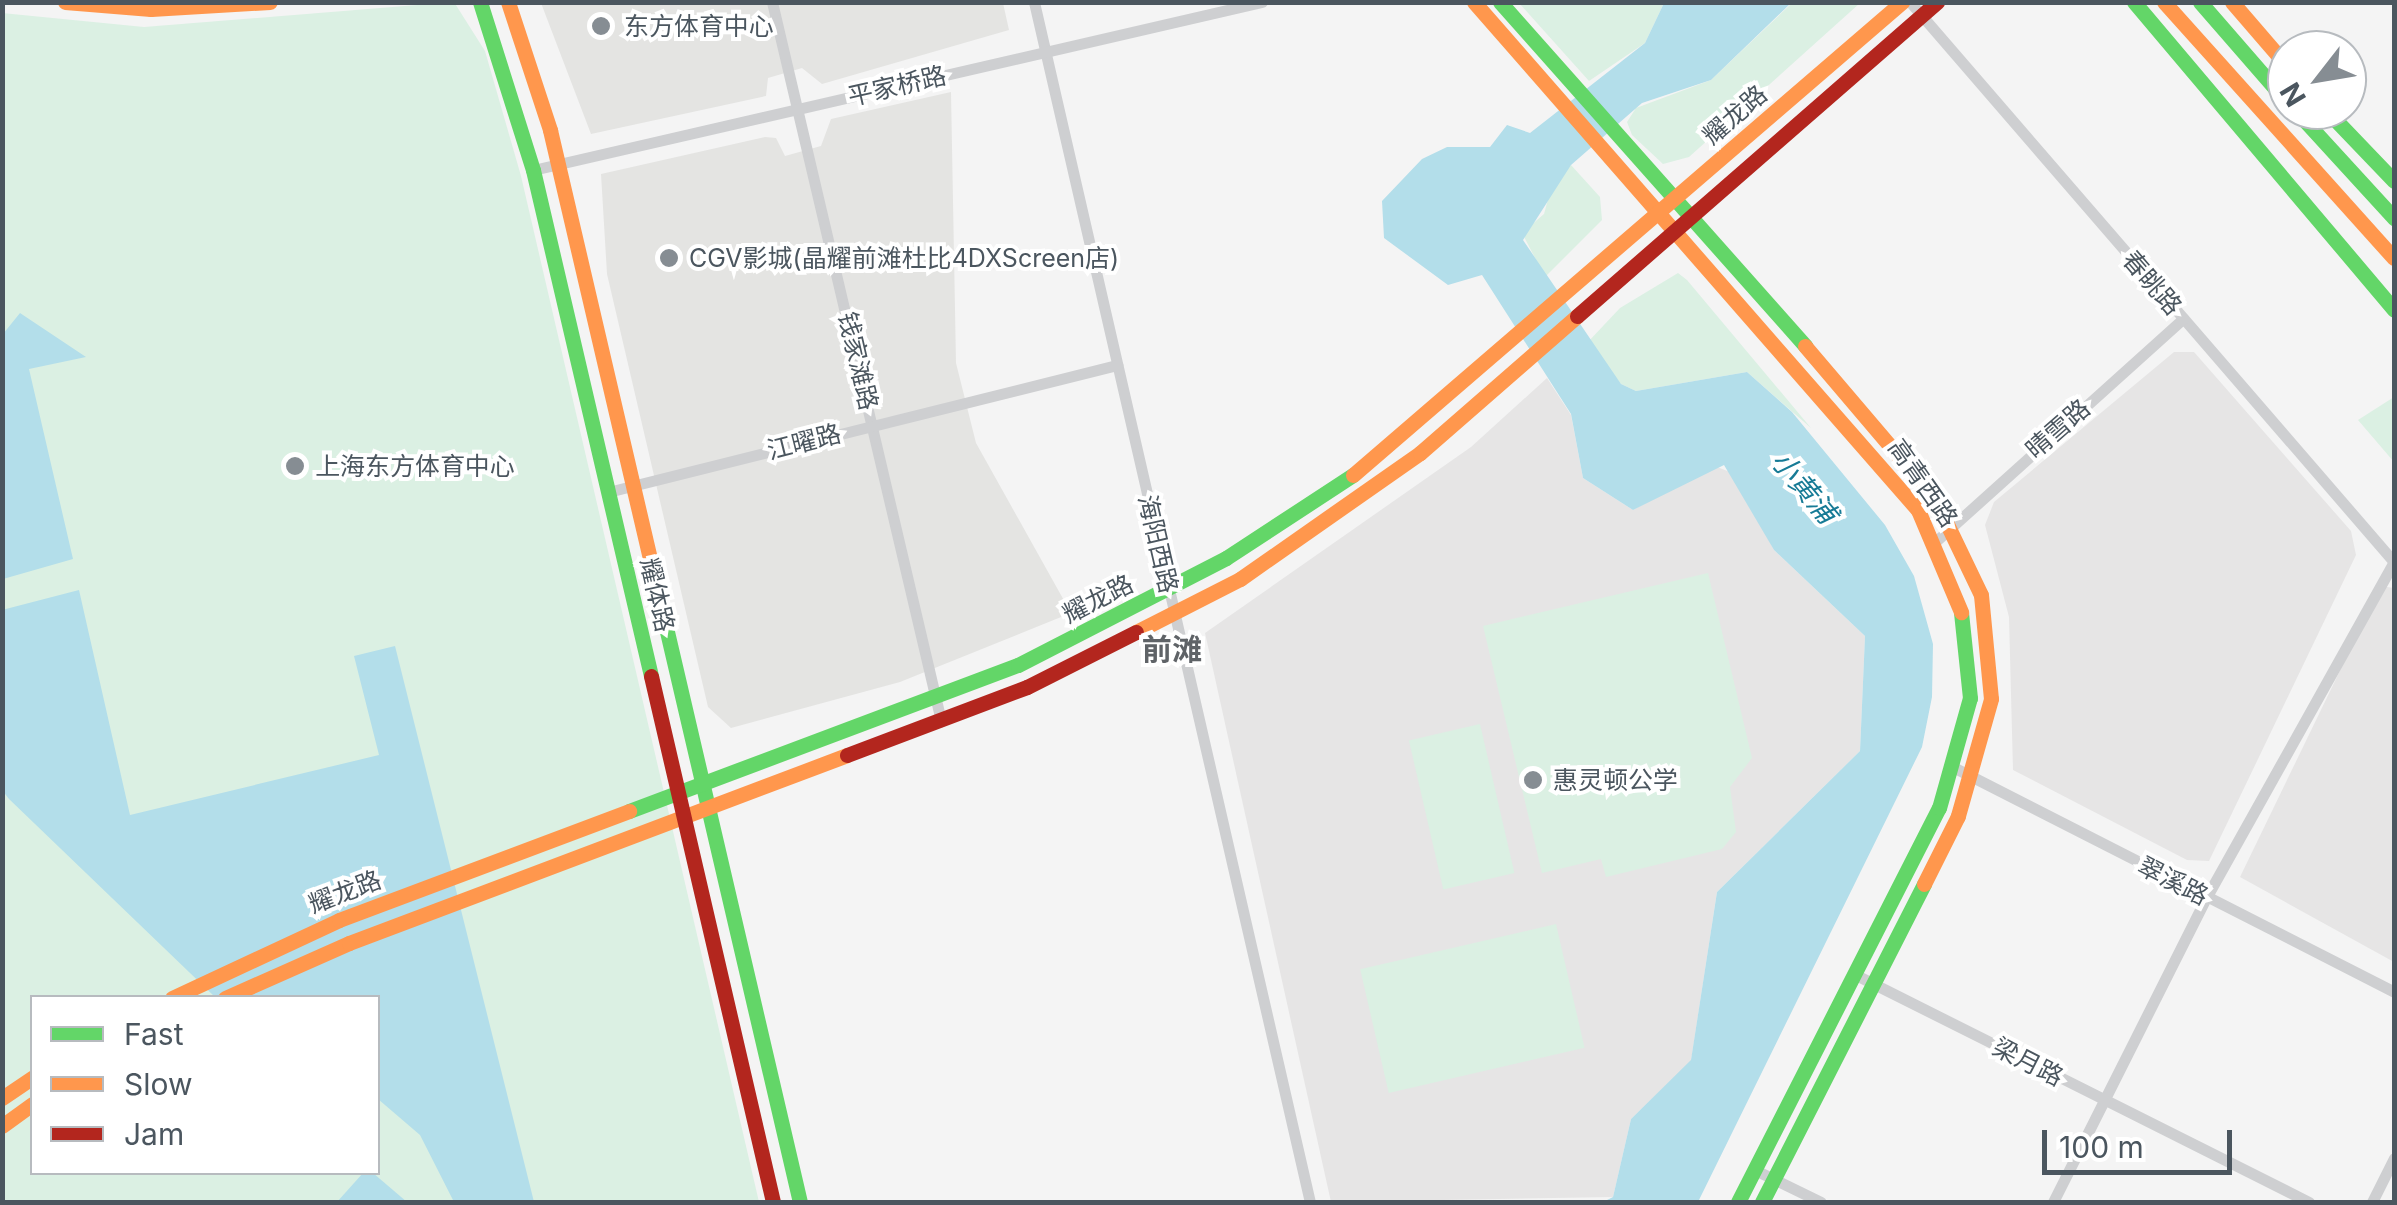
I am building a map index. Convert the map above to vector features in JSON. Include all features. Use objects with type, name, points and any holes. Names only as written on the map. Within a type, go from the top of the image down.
[{"type":"main road","points":[[65,2],[151,9],[270,2]]},
{"type":"main road","name":"耀体路","points":[[480,2],[533,170],[772,1202]]},
{"type":"main road","name":"耀体路","points":[[508,2],[559,164],[800,1202]]},
{"type":"main road","name":"高青西路","points":[[1474,2],[1876,458],[1935,542],[1960,601],[1970,652],[1970,698],[1953,768],[1738,1202]]},
{"type":"main road","name":"高青西路","points":[[1500,2],[1617,140],[1676,199],[1892,445],[1951,528],[1981,595],[1990,651],[1991,700],[1972,777],[1762,1202]]},
{"type":"main road","name":"耀龙路","points":[[178,994],[322,928],[936,697],[1169,591],[1322,499],[1515,339],[1902,2]]},
{"type":"main road","name":"耀龙路","points":[[232,995],[539,871],[942,721],[1175,616],[1364,497],[1528,360],[1938,2]]},
{"type":"main road","points":[[2134,2],[2394,310]]},
{"type":"main road","points":[[2164,2],[2394,258]]},
{"type":"main road","points":[[2200,2],[2267,79]]},
{"type":"main road","points":[[2232,2],[2267,43]]},
{"type":"main road","points":[[2313,130],[2394,218]]},
{"type":"main road","points":[[2345,130],[2394,181]]},
{"type":"main road","points":[[2,1098],[30,1079]]},
{"type":"main road","points":[[2,1126],[30,1105]]},
{"type":"street","name":"钱家滩路","points":[[772,2],[942,721]]},
{"type":"street","name":"海阳西路","points":[[1034,2],[1310,1202]]},
{"type":"street","name":"平家桥路","points":[[533,170],[1262,2]]},
{"type":"street","name":"春眺路","points":[[1910,2],[2394,562]]},
{"type":"street","name":"晴雪路","points":[[1935,542],[2183,319]]},
{"type":"street","name":"江曜路","points":[[608,492],[1117,364]]},
{"type":"street","points":[[2053,1202],[2206,898],[2394,562]]},
{"type":"street","name":"翠溪路","points":[[1953,768],[2394,992]]},
{"type":"street","name":"梁月路","points":[[1854,974],[2309,1202]]},
{"type":"street","points":[[2372,1202],[2394,1158]]},
{"type":"street","points":[[1755,1170],[1821,1202]]},
{"type":"shaded area","points":[[541,3],[1003,3],[1009,30],[822,84],[802,68],[768,78],[766,96],[591,134]]},
{"type":"shaded area","points":[[951,92],[956,363],[976,443],[1071,613],[900,682],[731,728],[708,707],[607,274],[601,174],[765,137],[776,138],[785,156],[821,146],[831,119]]},
{"type":"shaded area","points":[[2174,352],[2194,352],[2351,531],[2356,555],[2209,861],[2187,860],[2013,770],[2009,617],[1985,525],[1994,502]]},
{"type":"shaded area","name":"惠灵顿公学","points":[[1547,378],[1571,415],[1583,478],[1633,510],[1712,465],[1735,474],[1774,550],[1865,636],[1860,751],[1717,892],[1691,1061],[1631,1119],[1613,1197],[1331,1202],[1205,633],[1471,447]]},
{"type":"shaded area","points":[[2381,586],[2394,588],[2394,962],[2240,877]]},
{"type":"green space","name":"上海东方体育中心","points":[[454,2],[485,51],[521,176],[759,1202],[3,1202],[2,13],[144,27]]},
{"type":"green space","points":[[1519,3],[1664,3],[1645,43],[1589,81]]},
{"type":"green space","points":[[1792,3],[1860,3],[1689,157],[1663,164],[1632,135],[1627,122],[1636,108],[1711,80]]},
{"type":"green space","points":[[1571,165],[1600,197],[1602,220],[1545,277],[1522,233],[1544,214],[1552,185]]},
{"type":"green space","points":[[1678,273],[1811,428],[1747,372],[1636,391],[1621,384],[1587,343],[1620,308]]},
{"type":"green space","points":[[2394,397],[2394,462],[2358,420]]},
{"type":"green space","points":[[1708,573],[1752,758],[1730,787],[1736,832],[1722,849],[1606,877],[1601,859],[1542,873],[1483,626]]},
{"type":"green space","points":[[1480,724],[1514,873],[1443,890],[1409,740]]},
{"type":"green space","points":[[1556,924],[1585,1048],[1389,1093],[1360,969]]},
{"type":"water","name":"小黄浦","points":[[1664,3],[1791,3],[1711,80],[1642,103],[1571,165],[1523,240],[1621,384],[1636,391],[1747,372],[1792,412],[1885,525],[1914,576],[1933,644],[1932,697],[1922,747],[1698,1202],[1603,1202],[1613,1197],[1631,1119],[1691,1060],[1717,892],[1860,751],[1865,636],[1774,550],[1724,465],[1633,510],[1583,478],[1571,414],[1482,275],[1448,285],[1384,238],[1382,201],[1422,159],[1447,147],[1490,147],[1507,125],[1530,133],[1645,43]]},
{"type":"water","points":[[20,313],[86,357],[29,369],[73,559],[3,579],[3,334]]},
{"type":"water","points":[[79,590],[130,815],[379,755],[354,656],[395,646],[534,1202],[454,1202],[420,1135],[380,1101],[380,995],[213,995],[9,799],[2,790],[2,610]]},
{"type":"water","points":[[361,1175],[375,1175],[407,1202],[337,1202]]},
{"type":"traffic: fast","points":[[480,2],[533,170],[651,676]]},
{"type":"traffic: fast","points":[[1500,2],[1805,346]]},
{"type":"traffic: fast","points":[[2134,2],[2394,310]]},
{"type":"traffic: fast","points":[[2200,2],[2267,79]]},
{"type":"traffic: fast","points":[[2313,130],[2394,218]]},
{"type":"traffic: fast","points":[[2345,130],[2394,181]]},
{"type":"traffic: fast","points":[[629,811],[1018,665],[1226,558],[1353,475]]},
{"type":"traffic: fast","points":[[1738,1202],[1939,808],[1970,698],[1961,612]]},
{"type":"traffic: fast","points":[[665,623],[800,1202]]},
{"type":"traffic: fast","points":[[1762,1202],[1924,884]]},
{"type":"traffic: slow","points":[[65,2],[151,9],[270,2]]},
{"type":"traffic: slow","points":[[508,2],[550,130],[665,623]]},
{"type":"traffic: slow","points":[[1474,2],[1918,510],[1961,612]]},
{"type":"traffic: slow","points":[[1353,475],[1902,2]]},
{"type":"traffic: slow","points":[[2164,2],[2394,258]]},
{"type":"traffic: slow","points":[[2232,2],[2267,43]]},
{"type":"traffic: slow","points":[[1136,632],[1240,579],[1420,453],[1577,316]]},
{"type":"traffic: slow","points":[[1805,346],[1935,499],[1981,595],[1991,699],[1958,816],[1924,884]]},
{"type":"traffic: slow","points":[[232,995],[349,943],[847,755]]},
{"type":"traffic: slow","points":[[178,995],[339,920],[629,811]]},
{"type":"traffic: slow","points":[[2,1098],[30,1079]]},
{"type":"traffic: slow","points":[[2,1126],[30,1105]]},
{"type":"traffic: jam","points":[[1577,316],[1937,2]]},
{"type":"traffic: jam","points":[[847,755],[1027,687],[1136,632]]},
{"type":"traffic: jam","points":[[651,676],[773,1202]]},
{"type":"place","name":"东方体育中心","points":[[601,26]]},
{"type":"place","name":"CGV影城(晶耀前滩杜比4DXScreen店)","points":[[669,258]]},
{"type":"place","name":"上海东方体育中心","points":[[295,466]]},
{"type":"place","name":"惠灵顿公学","points":[[1533,780]]},
{"type":"district","name":"前滩","points":[[1172,649]]}]
